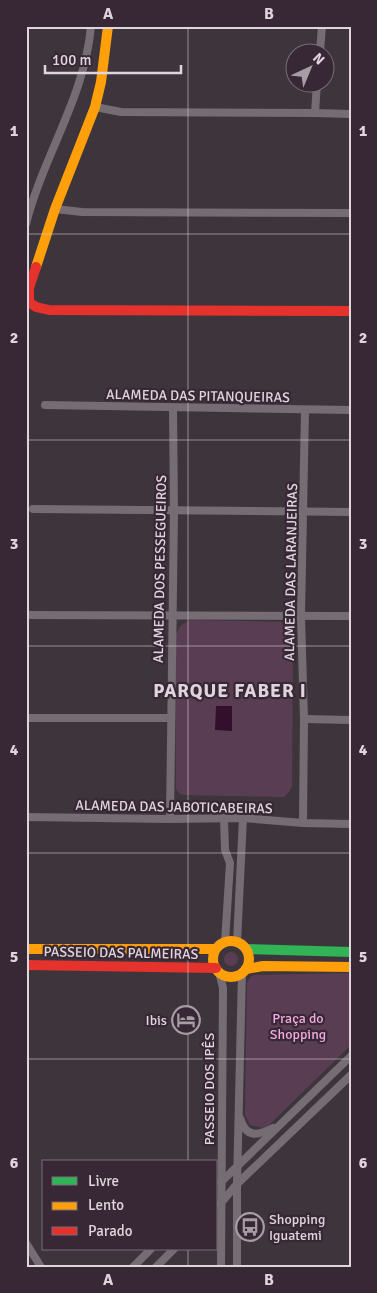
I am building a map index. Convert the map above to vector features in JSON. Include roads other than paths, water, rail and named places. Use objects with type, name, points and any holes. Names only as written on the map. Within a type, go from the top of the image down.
[{"type":"street","points":[[26,224],[28,211],[81,81],[88,52],[91,26]]},
{"type":"street","points":[[108,26],[101,82],[94,107],[55,208],[28,292],[29,302],[41,309],[351,311]]},
{"type":"street","points":[[321,42],[322,26]]},
{"type":"street","points":[[315,112],[316,92]]},
{"type":"street","points":[[94,107],[121,112],[315,112],[351,114]]},
{"type":"street","points":[[55,208],[82,212],[351,213]]},
{"type":"street","name":"ALAMEDA DAS PITANQUEIRAS","points":[[45,405],[351,410]]},
{"type":"street","name":"ALAMEDA DOS PESSEGUEIROS","points":[[170,819],[174,510],[173,408]]},
{"type":"street","name":"ALAMEDA DAS LARANJEIRAS","points":[[303,823],[304,719],[301,616],[305,410]]},
{"type":"street","points":[[33,509],[351,512]]},
{"type":"street","points":[[26,614],[351,616]]},
{"type":"street","points":[[26,718],[171,718]]},
{"type":"street","points":[[304,719],[351,720]]},
{"type":"street","name":"ALAMEDA DAS JABOTICABEIRAS","points":[[26,817],[243,818],[303,823],[351,824]]},
{"type":"street","points":[[224,818],[225,850],[230,863],[225,942]]},
{"type":"street","points":[[236,942],[243,818]]},
{"type":"street","points":[[230,863],[241,863]]},
{"type":"street","points":[[351,952],[246,949],[236,942],[225,942],[216,949],[213,959],[217,970],[223,975],[233,977],[244,970],[263,966],[351,967]]},
{"type":"street","name":"PASSEIO DAS PALMEIRAS","points":[[26,949],[216,949]]},
{"type":"street","points":[[221,1256],[237,1264],[238,1139],[244,970],[248,959],[246,949]]},
{"type":"street","name":"PASSEIO DAS PALMEIRAS","points":[[26,965],[217,970]]},
{"type":"street","name":"PASSEIO DOS IPÊS","points":[[217,970],[223,988],[222,1140],[219,1184],[221,1267]]},
{"type":"street","points":[[219,1184],[351,1056]]},
{"type":"street","points":[[219,1205],[237,1184],[351,1075]]},
{"type":"street","points":[[239,1115],[242,1125],[247,1132],[254,1134],[261,1134],[279,1125]]},
{"type":"street","points":[[222,1140],[238,1139]]},
{"type":"street","points":[[252,1152],[253,1159],[261,1162]]},
{"type":"street","points":[[221,1224],[237,1221]]},
{"type":"street","points":[[26,1243],[41,1267]]},
{"type":"street","points":[[133,1267],[150,1250]]},
{"type":"street","points":[[156,1267],[173,1250]]},
{"type":"place","name":"Ibis","points":[[186,1020]]},
{"type":"place","name":"Shopping Iguatemi","points":[[250,1227]]},
{"type":"district","name":"PARQUE FABER I","points":[[230,691]]},
{"type":"park label","name":"Praça do Shopping","points":[[298,1026]]}]
